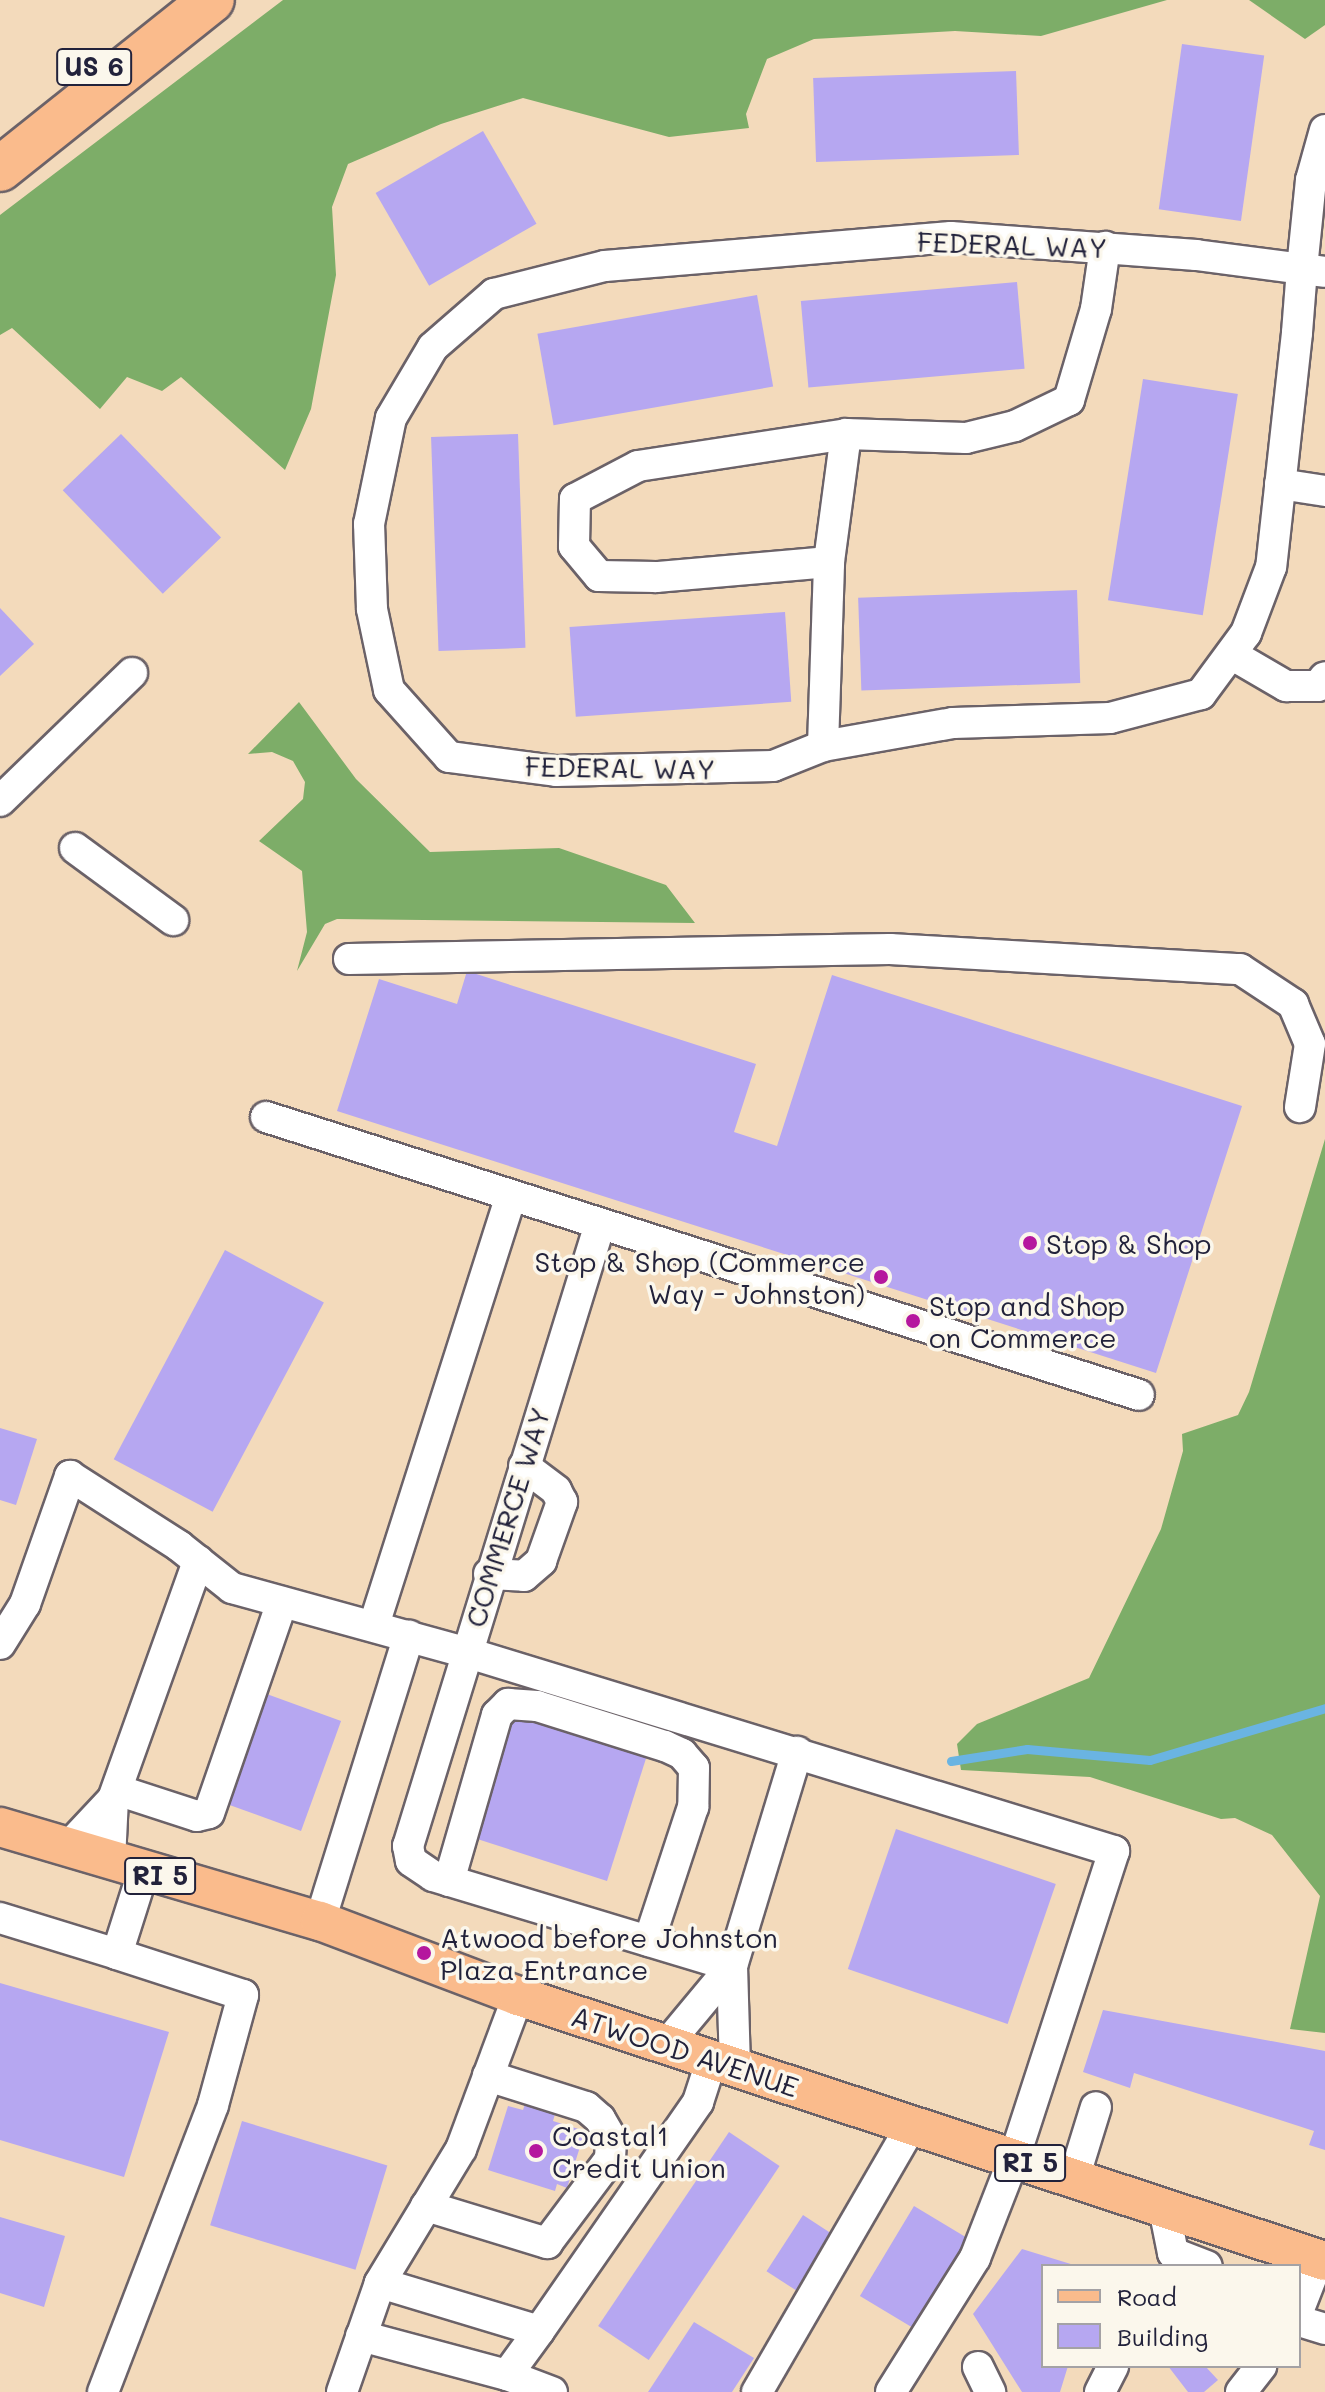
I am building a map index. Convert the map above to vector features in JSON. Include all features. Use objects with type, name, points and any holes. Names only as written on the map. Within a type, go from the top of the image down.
[{"type":"highway","name":"US 6","points":[[0,133],[189,0]]},
{"type":"highway","points":[[0,169],[212,0]]},
{"type":"main road","name":"ATWOOD AVENUE","points":[[0,1828],[320,1921],[518,1996],[913,2123],[1322,2260]]},
{"type":"lane","name":"FEDERAL WAY","points":[[1314,271],[1105,247],[951,237],[605,266],[494,294],[433,347],[391,418],[369,524],[372,609],[389,690],[449,757],[556,771],[773,766],[823,746],[953,723],[1110,718],[1201,694],[1246,633],[1271,567],[1280,484],[1314,271],[1311,180],[1325,130]]},
{"type":"lane","points":[[829,562],[656,577],[599,576],[574,546],[575,499],[638,466],[846,434],[966,438],[1015,426],[1069,400],[1096,309],[1105,247]]},
{"type":"lane","points":[[823,746],[829,562],[846,434]]},
{"type":"lane","points":[[1280,484],[1325,491]]},
{"type":"lane","points":[[1231,654],[1286,686],[1318,686],[1325,677]]},
{"type":"lane","points":[[0,801],[132,673]]},
{"type":"lane","points":[[75,848],[173,920]]},
{"type":"lane","points":[[349,959],[890,949],[1240,969],[1293,1004],[1310,1044],[1300,1107]]},
{"type":"lane","points":[[266,1117],[1139,1395]]},
{"type":"lane","points":[[374,1625],[511,1195]]},
{"type":"lane","name":"COMMERCE WAY","points":[[0,1644],[25,1604],[70,1476],[198,1561],[232,1588],[465,1652],[600,1224]]},
{"type":"lane","points":[[489,1574],[524,1576],[541,1561],[562,1502],[556,1490],[524,1466]]},
{"type":"lane","points":[[68,1847],[115,1794],[198,1561]]},
{"type":"lane","points":[[115,1794],[197,1816],[209,1813],[282,1602]]},
{"type":"lane","points":[[320,1921],[409,1636]]},
{"type":"lane","points":[[732,1966],[419,1870],[408,1846],[465,1652],[1114,1851],[1014,2158],[975,2258],[891,2392]]},
{"type":"lane","points":[[449,1881],[497,1715],[508,1704],[537,1706],[682,1754],[694,1768],[698,1783],[693,1807],[649,1941]]},
{"type":"lane","points":[[507,2375],[723,2063],[732,1966],[797,1752]]},
{"type":"lane","points":[[115,1794],[127,1866],[117,1954]]},
{"type":"lane","points":[[0,1918],[243,1995],[213,2105],[103,2392]]},
{"type":"lane","points":[[667,2044],[732,1966]]},
{"type":"lane","points":[[342,2392],[380,2283],[461,2149],[518,1996]]},
{"type":"lane","points":[[426,2206],[547,2243],[610,2159],[611,2138],[586,2107],[488,2076]]},
{"type":"lane","points":[[1074,2178],[1096,2107]]},
{"type":"lane","points":[[757,2392],[913,2123]]},
{"type":"lane","points":[[1164,2208],[1169,2260],[1194,2264]]},
{"type":"lane","points":[[1301,2305],[1322,2260]]},
{"type":"lane","points":[[380,2283],[539,2331]]},
{"type":"lane","points":[[1301,2322],[1325,2329]]},
{"type":"lane","points":[[361,2336],[507,2375],[552,2392]]},
{"type":"lane","points":[[1100,2392],[1112,2368]]},
{"type":"green space","points":[[283,0],[1167,0],[1041,36],[955,31],[814,39],[767,59],[746,114],[749,128],[669,137],[523,98],[441,124],[348,164],[332,207],[336,275],[311,409],[285,470],[181,377],[162,391],[127,377],[100,409],[12,328],[0,335],[0,215]]},
{"type":"green space","points":[[1249,0],[1325,0],[1325,25],[1305,39]]},
{"type":"green space","points":[[299,702],[356,779],[430,852],[559,848],[666,885],[695,923],[337,919],[325,924],[297,971],[307,932],[302,871],[259,841],[303,799],[305,782],[293,761],[272,752],[248,754]]},
{"type":"green space","points":[[1325,1139],[1325,2033],[1290,2029],[1320,1896],[1272,1835],[1235,1818],[1221,1819],[1090,1777],[961,1770],[957,1744],[977,1724],[1089,1678],[1161,1529],[1183,1451],[1182,1434],[1238,1415],[1249,1392]]},
{"type":"building","points":[[1182,44],[1264,56],[1241,221],[1159,209]]},
{"type":"building","points":[[1016,71],[1019,155],[816,162],[813,78]]},
{"type":"building","points":[[483,131],[536,224],[429,286],[376,193]]},
{"type":"building","points":[[1017,282],[1025,369],[808,388],[801,301]]},
{"type":"building","points":[[757,295],[773,387],[554,425],[537,334]]},
{"type":"building","points":[[1143,379],[1238,394],[1203,615],[1108,600]]},
{"type":"building","points":[[121,434],[221,538],[163,594],[63,490]]},
{"type":"building","points":[[518,434],[525,648],[439,651],[431,437]]},
{"type":"building","points":[[1077,590],[1080,683],[861,691],[858,598]]},
{"type":"building","points":[[0,608],[34,644],[0,676]]},
{"type":"building","points":[[785,612],[791,702],[576,717],[570,627]]},
{"type":"building","points":[[467,971],[756,1064],[734,1132],[777,1146],[832,975],[1242,1106],[1156,1373],[337,1111],[379,979],[457,1004]]},
{"type":"building","points":[[225,1250],[324,1303],[213,1512],[114,1459]]},
{"type":"building","points":[[0,1428],[37,1439],[16,1505],[0,1500]]},
{"type":"building","points":[[264,1693],[341,1721],[301,1831],[224,1803]]},
{"type":"building","points":[[522,1710],[649,1749],[607,1881],[471,1837],[507,1723]]},
{"type":"building","points":[[896,1829],[1056,1884],[1008,2024],[848,1969]]},
{"type":"building","points":[[0,1983],[169,2032],[124,2177],[0,2140]]},
{"type":"building","points":[[1103,2010],[1325,2051],[1325,2150],[1309,2145],[1314,2131],[1134,2073],[1130,2088],[1083,2072]]},
{"type":"building","name":"Coastal1 Credit Union","points":[[531,2085],[561,2094],[553,2121],[585,2131],[567,2188],[557,2184],[555,2191],[488,2170],[508,2106],[523,2110]]},
{"type":"building","points":[[242,2121],[387,2165],[355,2270],[210,2225]]},
{"type":"building","points":[[729,2132],[780,2166],[649,2360],[598,2326]]},
{"type":"building","points":[[914,2206],[971,2240],[916,2330],[860,2296]]},
{"type":"building","points":[[803,2215],[834,2235],[798,2291],[767,2271]]},
{"type":"building","points":[[0,2217],[65,2236],[44,2307],[0,2293]]},
{"type":"building","points":[[1022,2249],[1071,2264],[1041,2264],[1041,2368],[1067,2368],[1060,2392],[1022,2392],[973,2314]]},
{"type":"building","points":[[694,2322],[754,2358],[732,2392],[648,2392]]},
{"type":"building","points":[[1170,2368],[1207,2368],[1218,2380],[1204,2392],[1188,2392]]},
{"type":"waterway","points":[[951,1761],[1027,1749],[1150,1760],[1325,1708]]},
{"type":"place","name":"Stop & Shop","points":[[1030,1243]]},
{"type":"place","name":"Stop & Shop (Commerce Way - Johnston)","points":[[881,1277]]},
{"type":"place","name":"Stop and Shop on Commerce","points":[[913,1321]]},
{"type":"place","name":"Atwood before Johnston Plaza Entrance","points":[[424,1953]]},
{"type":"place","name":"Coastal1 Credit Union","points":[[536,2151]]}]
